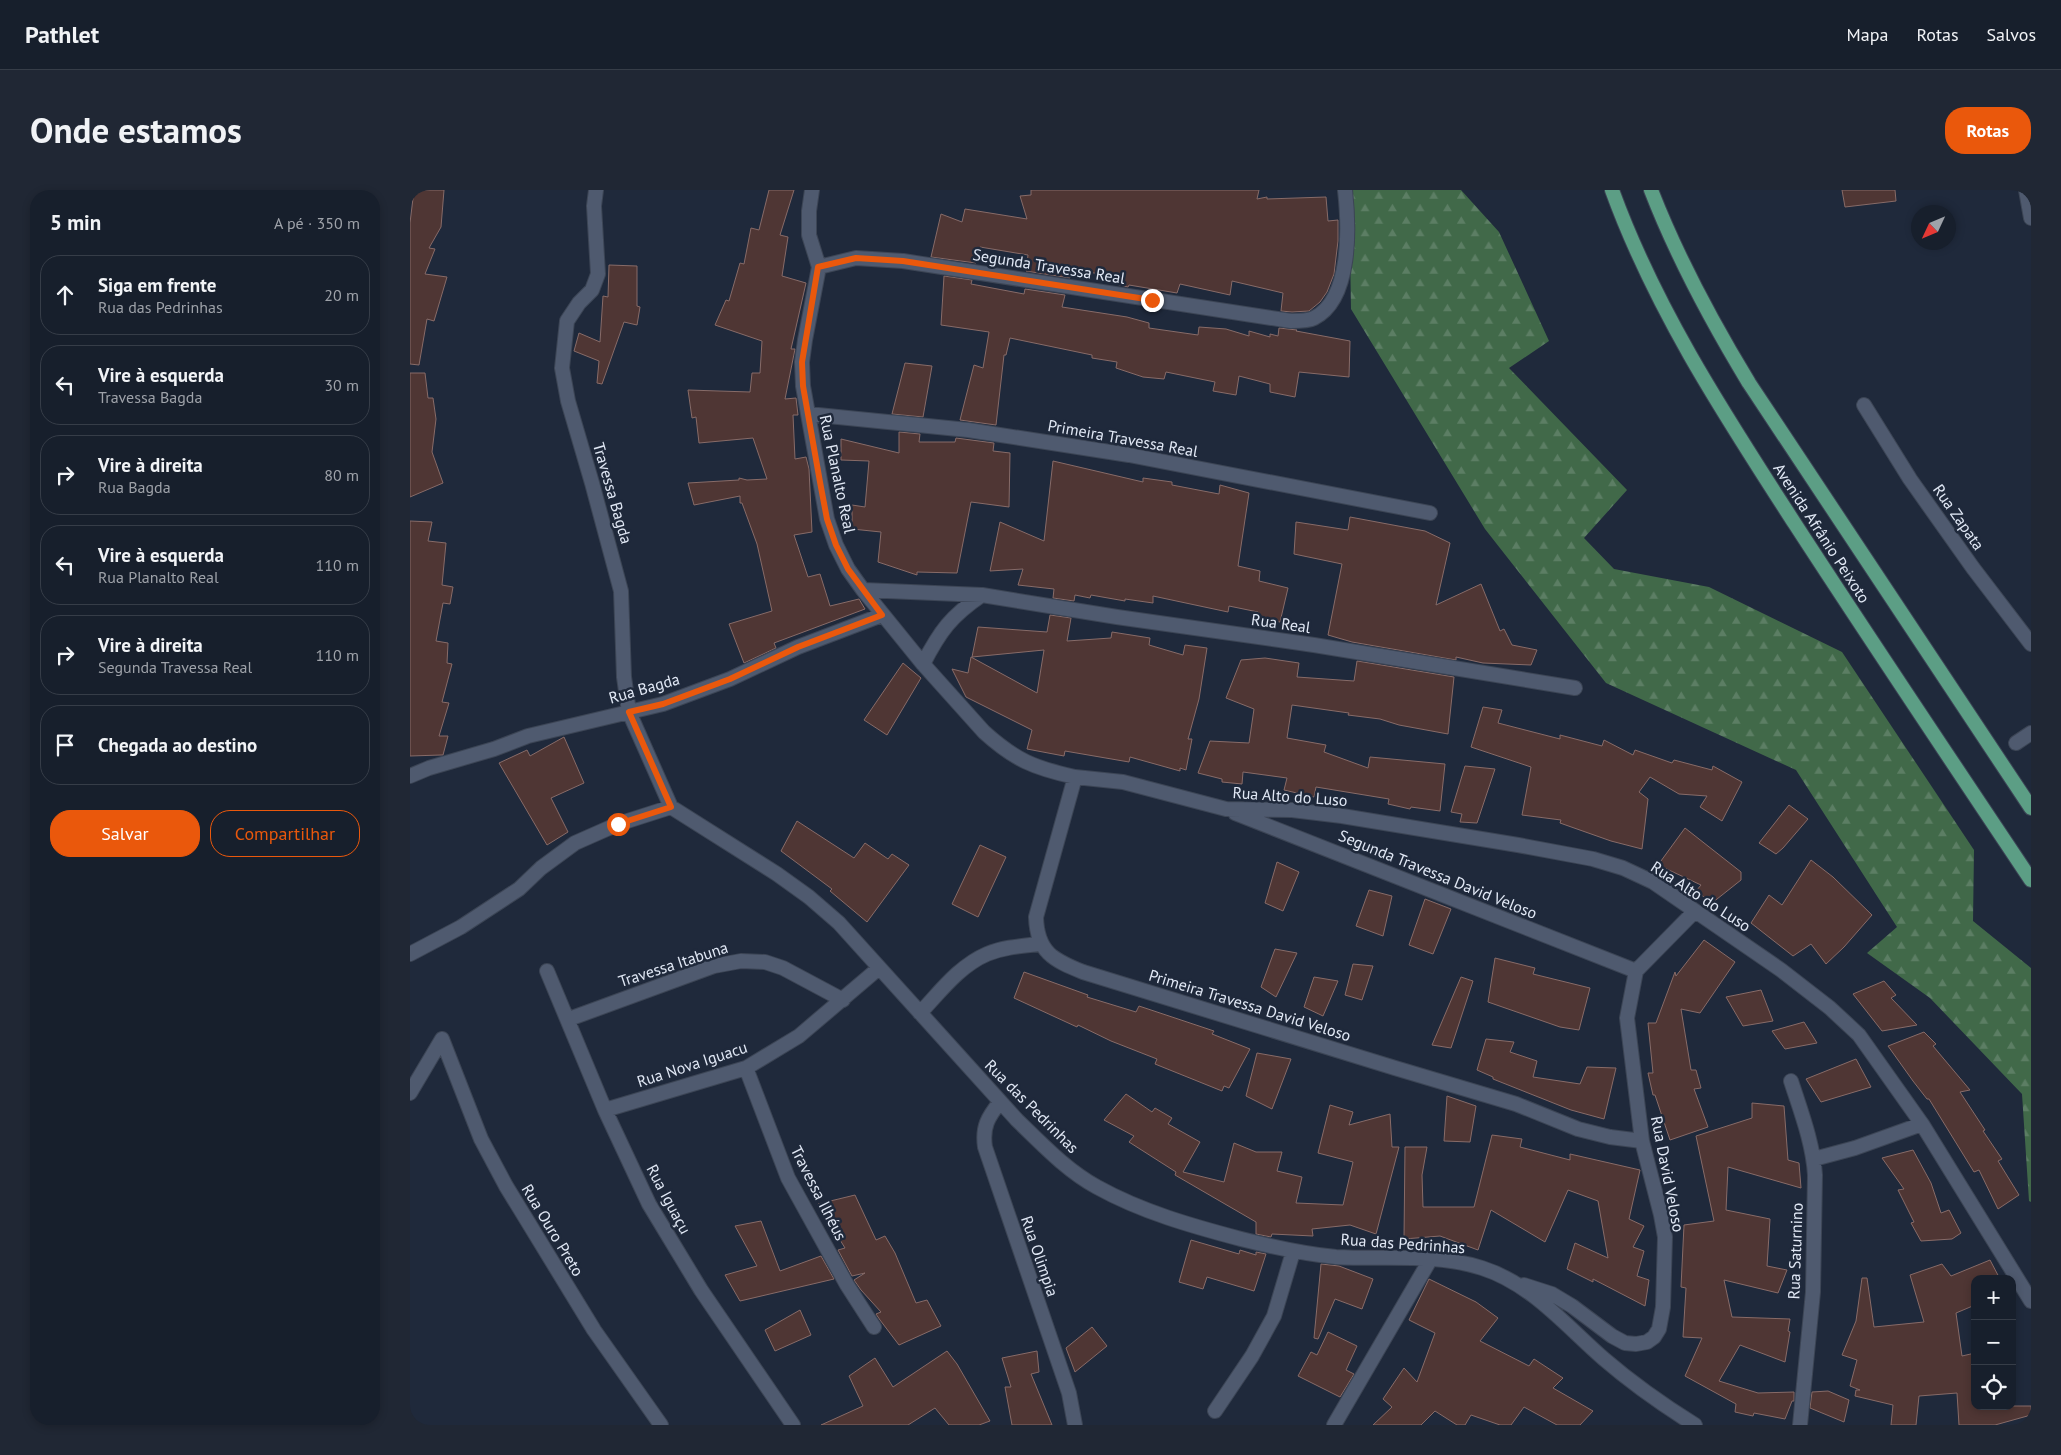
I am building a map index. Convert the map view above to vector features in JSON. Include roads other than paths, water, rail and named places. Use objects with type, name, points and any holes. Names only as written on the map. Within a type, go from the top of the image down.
[{"type":"main road","name":"Avenida Afrânio Peixoto","points":[[1612,190],[1624,223],[1654,291],[1718,404],[1840,593],[2031,880]]},
{"type":"main road","name":"Avenida Afrânio Peixoto","points":[[1651,190],[1661,217],[1720,336],[1749,383],[2031,808]]},
{"type":"street","name":"Travessa Bagda","points":[[596,190],[594,206],[598,274],[592,290],[579,303],[567,321],[562,368],[568,401],[621,591],[624,676],[629,712],[671,807]]},
{"type":"street","name":"Rua Planalto Real","points":[[812,190],[809,210],[809,235],[818,267],[802,362],[803,386],[827,519],[836,545],[863,590],[882,615],[984,732],[1003,749],[1023,762],[1043,770],[1075,776]]},
{"type":"street","name":"Segunda Travessa Real","points":[[818,267],[856,258],[903,261],[1291,322],[1313,319],[1330,304],[1341,281],[1346,255],[1345,190]]},
{"type":"street","points":[[2026,190],[2031,218]]},
{"type":"street","name":"Rua Zapata","points":[[1864,405],[1910,479],[1973,568],[2031,644]]},
{"type":"street","name":"Primeira Travessa Real","points":[[808,414],[968,430],[1128,455],[1430,514]]},
{"type":"street","name":"Rua Real","points":[[863,590],[982,595],[1575,688]]},
{"type":"street","points":[[923,664],[938,635],[951,619],[982,595]]},
{"type":"street","name":"Rua Bagda","points":[[410,776],[528,736],[663,704],[730,679],[798,647],[882,615]]},
{"type":"street","points":[[2016,743],[2031,733]]},
{"type":"street","points":[[920,1013],[949,980],[986,955],[1008,948],[1040,944],[1036,932],[1036,917],[1075,776]]},
{"type":"street","name":"Rua Alto do Luso","points":[[1075,776],[1123,782],[1226,809],[1292,810],[1342,816],[1593,859],[1623,868],[1653,882],[1781,970],[1830,1008],[1859,1035],[1922,1124],[2031,1301]]},
{"type":"street","points":[[410,954],[445,936],[519,889],[541,868],[575,843],[618,824],[671,807]]},
{"type":"street","name":"Rua das Pedrinhas","points":[[671,807],[810,897],[839,924],[1000,1102],[1047,1150],[1096,1186],[1124,1200],[1189,1225],[1293,1252],[1457,1262],[1482,1268],[1514,1281],[1628,1379],[1695,1425]]},
{"type":"street","name":"Segunda Travessa David Veloso","points":[[1226,809],[1636,971]]},
{"type":"street","points":[[1636,971],[1694,912]]},
{"type":"street","name":"Primeira Travessa David Veloso","points":[[1040,944],[1057,959],[1083,972],[1516,1104],[1578,1129],[1610,1137],[1642,1141]]},
{"type":"street","name":"Travessa Itabuna","points":[[568,1019],[714,966],[741,961],[765,962],[783,968],[843,1000]]},
{"type":"street","name":"Rua Nova Iguacu","points":[[606,1110],[746,1068],[799,1036],[879,968]]},
{"type":"street","name":"Rua Iguaçu","points":[[548,971],[606,1110],[649,1204],[701,1290],[793,1425]]},
{"type":"street","name":"Rua David Veloso","points":[[1514,1281],[1552,1294],[1625,1343],[1647,1342],[1654,1337],[1662,1319],[1664,1238],[1661,1215],[1642,1141],[1627,1018],[1636,971]]},
{"type":"street","name":"Rua Ouro Preto","points":[[410,1093],[442,1039],[481,1139],[506,1186],[594,1330],[661,1425]]},
{"type":"street","name":"Travessa Ilhéus","points":[[746,1068],[788,1178],[847,1285],[874,1327]]},
{"type":"street","name":"Rua Saturnino","points":[[1791,1081],[1814,1159],[1813,1292],[1800,1425]]},
{"type":"street","name":"Rua Olimpia","points":[[1000,1102],[985,1124],[983,1135],[985,1147],[1069,1393],[1075,1425]]},
{"type":"street","points":[[1814,1159],[1856,1148],[1922,1124]]},
{"type":"street","points":[[1215,1412],[1252,1356],[1274,1316],[1293,1252]]},
{"type":"street","points":[[1334,1425],[1430,1260]]}]
